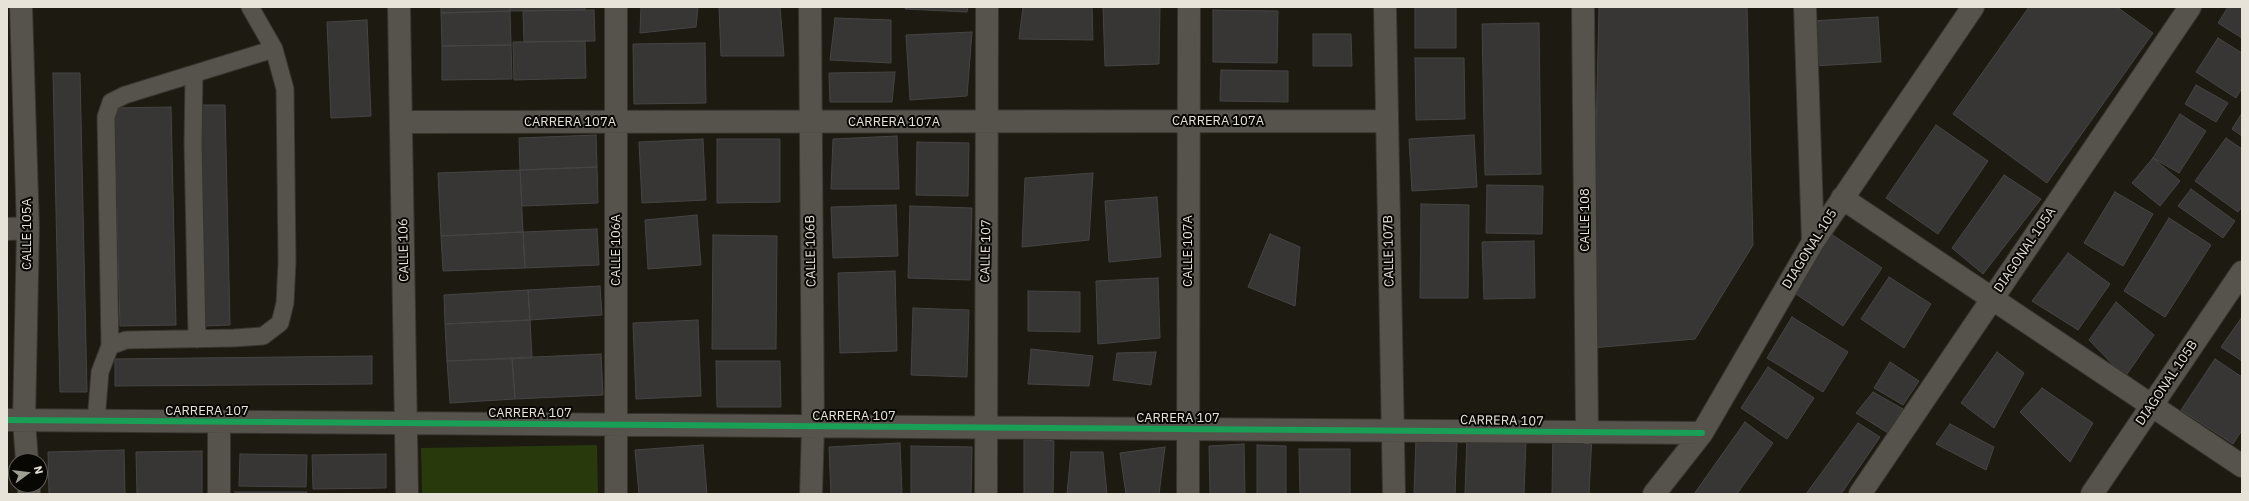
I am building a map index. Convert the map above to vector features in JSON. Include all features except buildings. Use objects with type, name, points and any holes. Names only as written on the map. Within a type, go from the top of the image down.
[{"type":"street","name":"CALLE 106","points":[[399,7],[408,423],[407,494]]},
{"type":"street","name":"CALLE 106A","points":[[616,7],[616,494]]},
{"type":"street","name":"CALLE 106B","points":[[810,7],[813,427],[811,494]]},
{"type":"street","name":"CALLE 107","points":[[986,494],[985,428],[988,121],[987,7]]},
{"type":"street","name":"CALLE 107A","points":[[1188,494],[1189,7]]},
{"type":"street","name":"CALLE 107B","points":[[1385,7],[1394,494]]},
{"type":"street","name":"CALLE 108","points":[[1583,7],[1587,432]]},
{"type":"street","points":[[1805,7],[1813,242]]},
{"type":"street","name":"DIAGONAL 105","points":[[1654,494],[1702,434],[1813,242],[1973,7]]},
{"type":"street","name":"DIAGONAL 105A","points":[[1860,494],[2190,7]]},
{"type":"street","name":"CALLE 105A","points":[[22,8],[17,228],[16,420],[25,453]]},
{"type":"street","name":"CARRERA 107A","points":[[402,122],[1386,121]]},
{"type":"street","points":[[1842,198],[1992,299],[2153,404],[2242,466]]},
{"type":"street","name":"DIAGONAL 105B","points":[[2092,494],[2242,272]]},
{"type":"street","name":"CARRERA 107","points":[[16,420],[1702,434]]},
{"type":"street","points":[[219,422],[219,494]]},
{"type":"lane","points":[[110,346],[126,340],[263,336],[280,323],[285,303],[287,262],[285,89],[274,49],[250,7]]},
{"type":"lane","points":[[96,421],[100,372],[110,346],[106,117],[111,102],[125,95],[274,49]]},
{"type":"lane","points":[[194,74],[193,144],[197,339]]},
{"type":"green space","points":[[597,445],[598,494],[422,494],[421,448]]},
{"type":"cycle path","points":[[7,420],[1702,433]]}]
